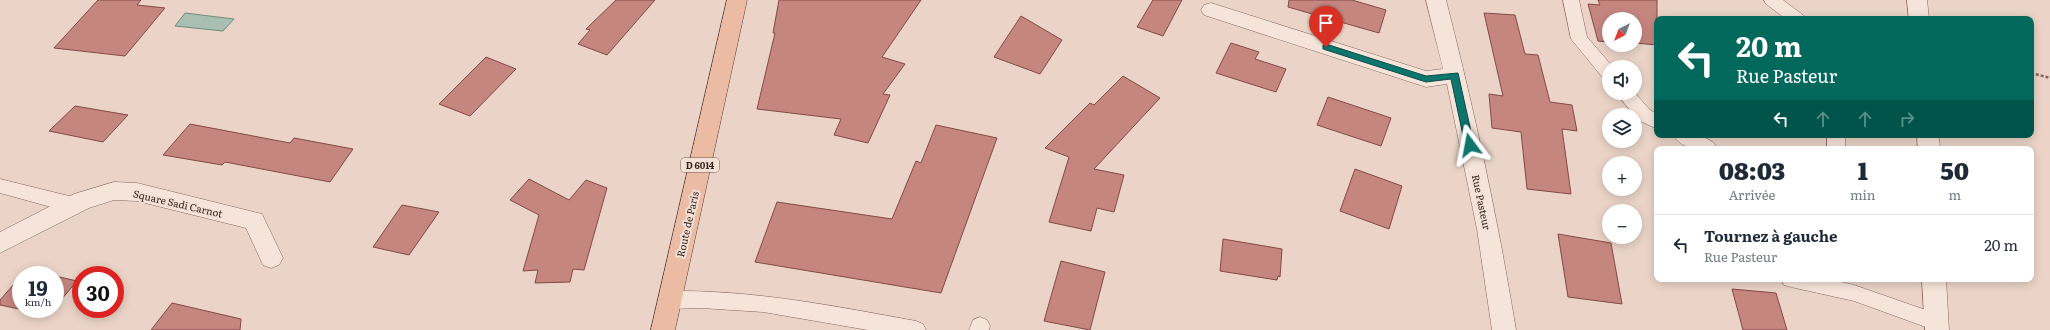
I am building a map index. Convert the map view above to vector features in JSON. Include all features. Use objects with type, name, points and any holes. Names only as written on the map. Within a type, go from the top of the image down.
[{"type":"main road","name":"Route de Paris","points":[[663,330],[737,0]]},
{"type":"street","name":"Rue Pasteur","points":[[1436,0],[1455,75],[1488,229],[1504,330]]},
{"type":"street","points":[[1917,0],[1919,16]]},
{"type":"street","points":[[1211,10],[1426,79],[1455,75]]},
{"type":"street","name":"Square Sadi Carnot","points":[[0,243],[73,205],[114,191],[137,192],[254,221],[271,258]]},
{"type":"street","points":[[1934,282],[1937,326]]},
{"type":"lane","points":[[1571,0],[1579,39],[1602,66]]},
{"type":"lane","points":[[1772,0],[1794,16]]},
{"type":"lane","points":[[1631,100],[1644,115],[1654,120]]},
{"type":"lane","points":[[1688,138],[1702,146]]},
{"type":"lane","points":[[0,186],[73,205]]},
{"type":"lane","points":[[1804,282],[1854,293],[1937,326]]},
{"type":"lane","points":[[670,300],[700,298],[761,302],[916,330]]},
{"type":"path","points":[[2034,74],[2050,78]]},
{"type":"shaded area","points":[[185,13],[234,19],[223,31],[175,26]]},
{"type":"building","points":[[98,0],[141,0],[137,5],[165,8],[125,56],[54,48]]},
{"type":"building","points":[[616,0],[655,0],[607,55],[578,44],[590,30],[586,29]]},
{"type":"building","points":[[779,0],[921,0],[882,57],[905,64],[883,94],[890,95],[868,143],[834,135],[841,119],[757,109],[775,33],[773,33]]},
{"type":"building","points":[[1153,0],[1182,0],[1163,36],[1137,27]]},
{"type":"building","points":[[1289,0],[1352,0],[1386,10],[1379,33],[1288,7]]},
{"type":"building","points":[[1598,0],[1657,0],[1657,16],[1654,16],[1654,45],[1642,44],[1642,12],[1602,12],[1602,41],[1598,41],[1588,4],[1600,5]]},
{"type":"building","points":[[1484,13],[1515,15],[1525,54],[1538,55],[1550,102],[1572,105],[1577,131],[1562,129],[1571,194],[1527,189],[1521,132],[1492,128],[1489,94],[1503,96]]},
{"type":"building","points":[[1021,16],[1062,40],[1040,74],[994,57]]},
{"type":"building","points":[[1231,43],[1259,52],[1255,59],[1286,69],[1276,92],[1216,73]]},
{"type":"building","points":[[486,57],[516,69],[470,116],[439,104]]},
{"type":"building","points":[[1123,76],[1160,98],[1094,169],[1124,175],[1114,212],[1097,208],[1091,231],[1049,222],[1069,157],[1045,148],[1090,103],[1094,105]]},
{"type":"building","points":[[1328,97],[1391,118],[1381,146],[1317,125]]},
{"type":"building","points":[[75,106],[128,115],[103,142],[49,131]]},
{"type":"building","points":[[190,124],[290,143],[294,138],[353,149],[330,182],[225,162],[222,165],[163,155]]},
{"type":"building","points":[[936,125],[997,138],[941,293],[755,262],[777,202],[892,219],[916,161],[921,163]]},
{"type":"building","points":[[1355,169],[1402,186],[1389,229],[1340,211]]},
{"type":"building","points":[[529,179],[569,200],[586,180],[607,188],[584,270],[573,269],[570,282],[535,283],[538,270],[523,271],[539,215],[510,200]]},
{"type":"building","points":[[402,205],[439,212],[409,255],[373,247]]},
{"type":"building","points":[[1558,234],[1602,241],[1602,244],[1611,244],[1622,304],[1568,297]]},
{"type":"building","points":[[1223,239],[1282,249],[1280,277],[1278,276],[1277,280],[1220,271]]},
{"type":"building","points":[[1061,261],[1105,272],[1090,330],[1044,321]]},
{"type":"building","points":[[64,278],[72,280],[72,287],[64,296]]},
{"type":"building","points":[[12,286],[12,308],[0,305],[0,300]]},
{"type":"building","points":[[1732,289],[1776,293],[1787,330],[1743,330]]},
{"type":"building","points":[[172,303],[241,319],[240,330],[151,330]]},
{"type":"route","points":[[1326,47],[1426,79],[1455,75],[1470,145]]}]
